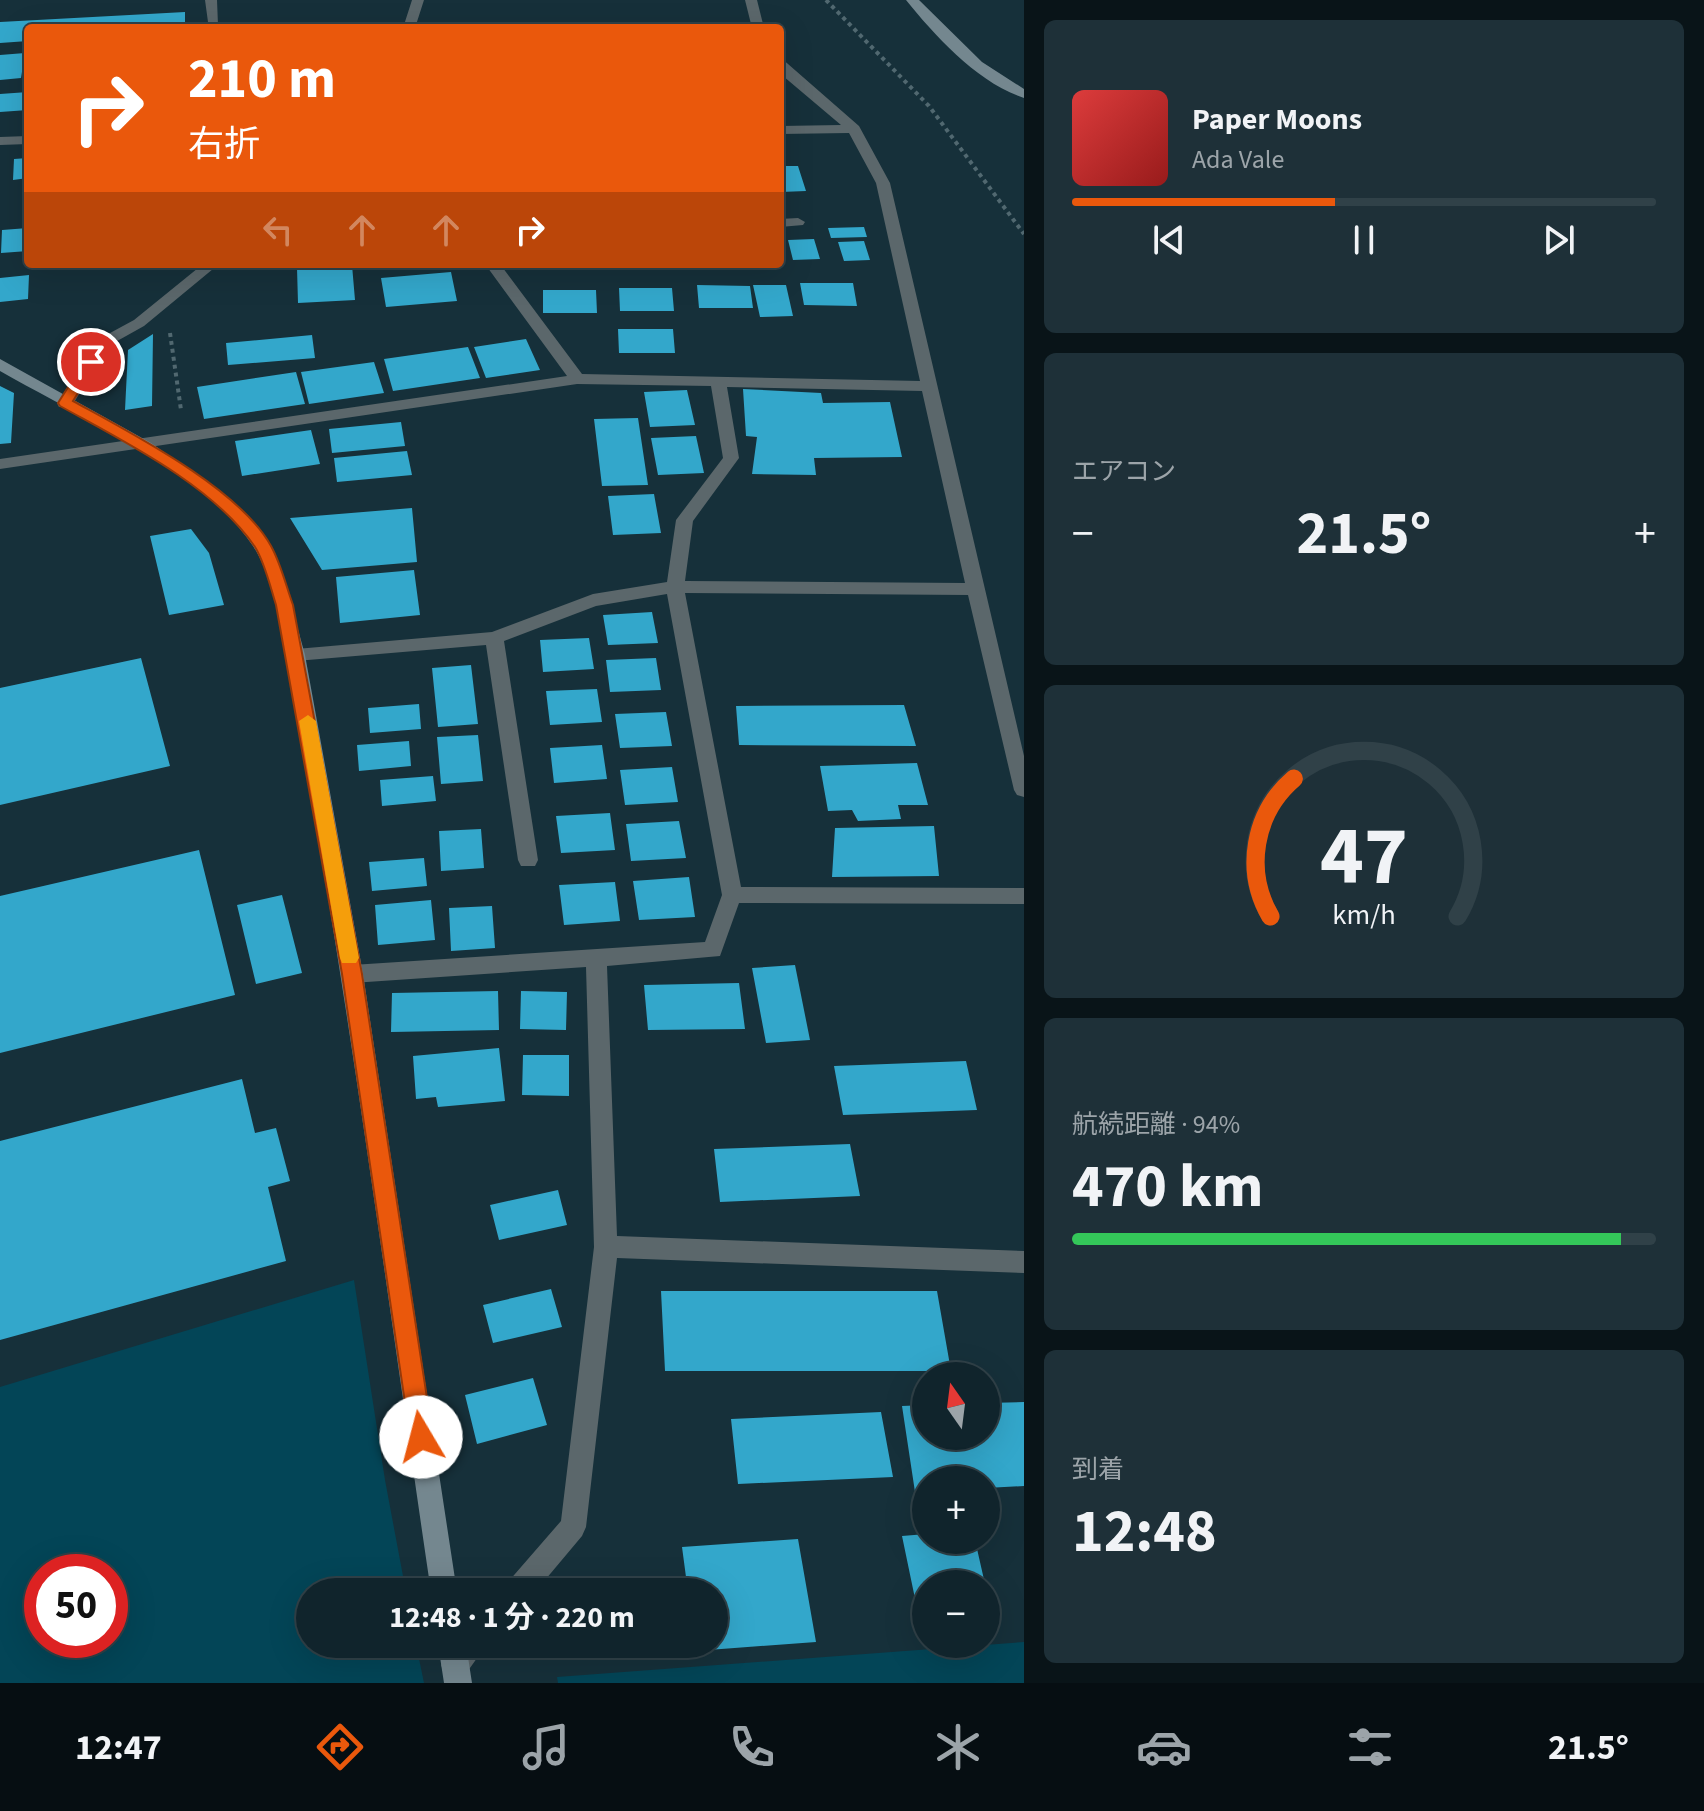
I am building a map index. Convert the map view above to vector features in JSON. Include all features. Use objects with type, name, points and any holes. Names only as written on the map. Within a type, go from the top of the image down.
[{"type":"main road","points":[[912,0],[978,67],[998,82],[1024,94]]},
{"type":"main road","points":[[0,364],[135,442],[204,488],[238,516],[264,547],[284,605],[296,655],[352,974],[442,1578]]},
{"type":"street","points":[[211,0],[214,22]]},
{"type":"street","points":[[410,24],[418,0]]},
{"type":"street","points":[[751,0],[757,24]]},
{"type":"street","points":[[784,67],[854,129],[883,183],[1008,734],[1024,790]]},
{"type":"street","points":[[784,130],[854,129]]},
{"type":"street","points":[[0,141],[24,140]]},
{"type":"street","points":[[784,223],[798,222]]},
{"type":"street","points":[[65,403],[104,342],[139,323],[207,268]]},
{"type":"street","points":[[495,268],[577,379]]},
{"type":"street","points":[[0,464],[577,379],[930,386]]},
{"type":"street","points":[[352,974],[713,950],[732,895],[675,587],[685,520],[731,458],[718,382]]},
{"type":"street","points":[[296,655],[494,638],[593,600],[675,587],[976,589]]},
{"type":"street","points":[[494,638],[528,860]]},
{"type":"street","points":[[732,895],[1024,896]]},
{"type":"street","points":[[530,1578],[573,1527],[606,1247],[596,957]]},
{"type":"street","points":[[606,1247],[1024,1262]]},
{"type":"path","points":[[826,0],[929,106],[1024,234]]},
{"type":"path","points":[[174,294],[168,318],[184,435]]},
{"type":"shaded area","points":[[354,1280],[403,1578],[296,1578],[296,1658],[419,1658],[424,1683],[0,1683],[0,1387]]},
{"type":"shaded area","points":[[1024,1642],[1024,1683],[558,1683],[557,1677],[912,1650],[912,1658],[1000,1658],[1000,1644]]},
{"type":"building","points":[[185,12],[185,24],[24,24],[24,41],[0,43],[0,22]]},
{"type":"building","points":[[24,53],[21,78],[0,80],[0,55]]},
{"type":"building","points":[[24,92],[24,110],[0,112],[0,94]]},
{"type":"building","points":[[24,158],[24,179],[13,180],[14,159]]},
{"type":"building","points":[[784,166],[798,166],[806,191],[784,192]]},
{"type":"building","points":[[864,227],[867,237],[831,238],[828,228]]},
{"type":"building","points":[[24,228],[24,251],[1,253],[2,230]]},
{"type":"building","points":[[814,239],[820,259],[793,260],[788,240]]},
{"type":"building","points":[[864,241],[870,260],[844,261],[838,242]]},
{"type":"building","points":[[297,268],[352,268],[355,300],[298,303]]},
{"type":"building","points":[[451,272],[457,301],[386,307],[381,278]]},
{"type":"building","points":[[29,275],[28,299],[0,302],[0,278]]},
{"type":"building","points":[[800,283],[853,283],[857,306],[804,305]]},
{"type":"building","points":[[697,285],[750,286],[753,308],[699,308]]},
{"type":"building","points":[[753,285],[786,285],[793,316],[760,317]]},
{"type":"building","points":[[619,288],[672,288],[674,311],[620,311]]},
{"type":"building","points":[[543,290],[596,290],[597,313],[543,313]]},
{"type":"building","points":[[618,329],[673,329],[675,353],[619,353]]},
{"type":"building","points":[[153,334],[152,406],[125,410],[128,350]]},
{"type":"building","points":[[312,335],[315,358],[228,365],[226,343]]},
{"type":"building","points":[[526,339],[540,370],[486,378],[474,347]]},
{"type":"building","points":[[468,347],[480,378],[393,391],[384,359]]},
{"type":"building","points":[[374,362],[384,393],[309,404],[301,372]]},
{"type":"building","points":[[296,372],[305,404],[204,419],[197,387]]},
{"type":"building","points":[[0,386],[14,393],[11,443],[0,444]]},
{"type":"building","points":[[743,389],[821,393],[823,403],[890,402],[902,457],[814,458],[816,475],[752,474],[757,437],[746,436]]},
{"type":"building","points":[[687,390],[695,425],[650,427],[644,392]]},
{"type":"building","points":[[638,418],[648,485],[602,486],[594,419]]},
{"type":"building","points":[[401,422],[405,446],[332,453],[329,429]]},
{"type":"building","points":[[311,430],[320,464],[242,476],[235,441]]},
{"type":"building","points":[[696,436],[704,473],[658,475],[651,438]]},
{"type":"building","points":[[407,451],[412,475],[337,482],[334,458]]},
{"type":"building","points":[[654,494],[661,533],[613,535],[608,496]]},
{"type":"building","points":[[412,508],[417,562],[322,570],[290,518]]},
{"type":"building","points":[[191,529],[209,553],[224,605],[169,615],[150,536]]},
{"type":"building","points":[[414,570],[420,615],[340,623],[336,577]]},
{"type":"building","points":[[652,612],[658,643],[608,645],[603,615]]},
{"type":"building","points":[[589,638],[594,669],[543,672],[540,640]]},
{"type":"building","points":[[141,658],[170,766],[0,805],[0,688]]},
{"type":"building","points":[[656,658],[661,690],[610,692],[606,660]]},
{"type":"building","points":[[471,665],[478,724],[438,727],[432,668]]},
{"type":"building","points":[[597,689],[602,722],[550,725],[546,691]]},
{"type":"building","points":[[419,704],[421,729],[370,733],[368,708]]},
{"type":"building","points":[[904,705],[916,746],[739,745],[736,706]]},
{"type":"building","points":[[666,712],[672,746],[620,748],[615,714]]},
{"type":"building","points":[[478,735],[483,781],[441,784],[437,737]]},
{"type":"building","points":[[409,741],[411,766],[359,771],[357,745]]},
{"type":"building","points":[[602,745],[607,779],[554,783],[550,748]]},
{"type":"building","points":[[917,763],[928,805],[898,805],[901,819],[858,821],[852,810],[828,811],[820,766]]},
{"type":"building","points":[[672,767],[678,802],[625,805],[620,770]]},
{"type":"building","points":[[433,776],[436,801],[382,806],[380,780]]},
{"type":"building","points":[[610,813],[615,850],[561,853],[556,816]]},
{"type":"building","points":[[679,821],[686,858],[631,861],[626,824]]},
{"type":"building","points":[[934,826],[939,876],[832,877],[835,828]]},
{"type":"building","points":[[481,829],[484,868],[441,871],[439,831]]},
{"type":"building","points":[[199,850],[235,995],[0,1053],[0,896]]},
{"type":"building","points":[[424,858],[427,886],[372,891],[369,862]]},
{"type":"building","points":[[689,877],[695,917],[639,920],[633,881]]},
{"type":"building","points":[[615,882],[620,921],[564,925],[559,885]]},
{"type":"building","points":[[282,895],[302,973],[256,984],[237,905]]},
{"type":"building","points":[[431,900],[435,940],[378,945],[375,905]]},
{"type":"building","points":[[492,906],[495,948],[451,951],[449,908]]},
{"type":"building","points":[[795,965],[810,1040],[766,1043],[752,968]]},
{"type":"building","points":[[739,983],[745,1029],[648,1030],[644,985]]},
{"type":"building","points":[[498,991],[499,1030],[391,1032],[392,993]]},
{"type":"building","points":[[521,991],[567,992],[566,1030],[520,1029]]},
{"type":"building","points":[[499,1048],[505,1101],[438,1107],[436,1097],[416,1099],[413,1056]]},
{"type":"building","points":[[523,1055],[569,1055],[569,1096],[522,1095]]},
{"type":"building","points":[[966,1061],[977,1110],[843,1115],[834,1066]]},
{"type":"building","points":[[242,1079],[255,1133],[276,1128],[290,1181],[268,1187],[286,1261],[0,1340],[0,1141]]},
{"type":"building","points":[[850,1144],[860,1196],[720,1202],[714,1149]]},
{"type":"building","points":[[558,1190],[567,1225],[499,1240],[490,1205]]},
{"type":"building","points":[[551,1289],[562,1327],[493,1343],[483,1305]]},
{"type":"building","points":[[661,1291],[937,1291],[949,1362],[912,1362],[912,1371],[665,1371]]},
{"type":"building","points":[[533,1378],[547,1425],[477,1444],[465,1395]]},
{"type":"building","points":[[1024,1402],[1024,1486],[1000,1487],[1000,1466],[912,1466],[912,1472],[902,1406],[912,1406],[912,1450],[1000,1450],[1000,1403]]},
{"type":"building","points":[[881,1412],[893,1477],[738,1484],[731,1419]]},
{"type":"building","points":[[912,1535],[912,1554],[978,1554],[982,1570],[912,1570],[912,1584],[902,1536]]},
{"type":"building","points":[[798,1539],[816,1642],[728,1649],[728,1578],[686,1578],[682,1547]]},
{"type":"slow traffic","points":[[308,721],[349,958]]},
{"type":"route","points":[[91,362],[65,403],[135,442],[204,488],[238,516],[264,547],[284,605],[296,655],[352,974],[421,1437]]}]
